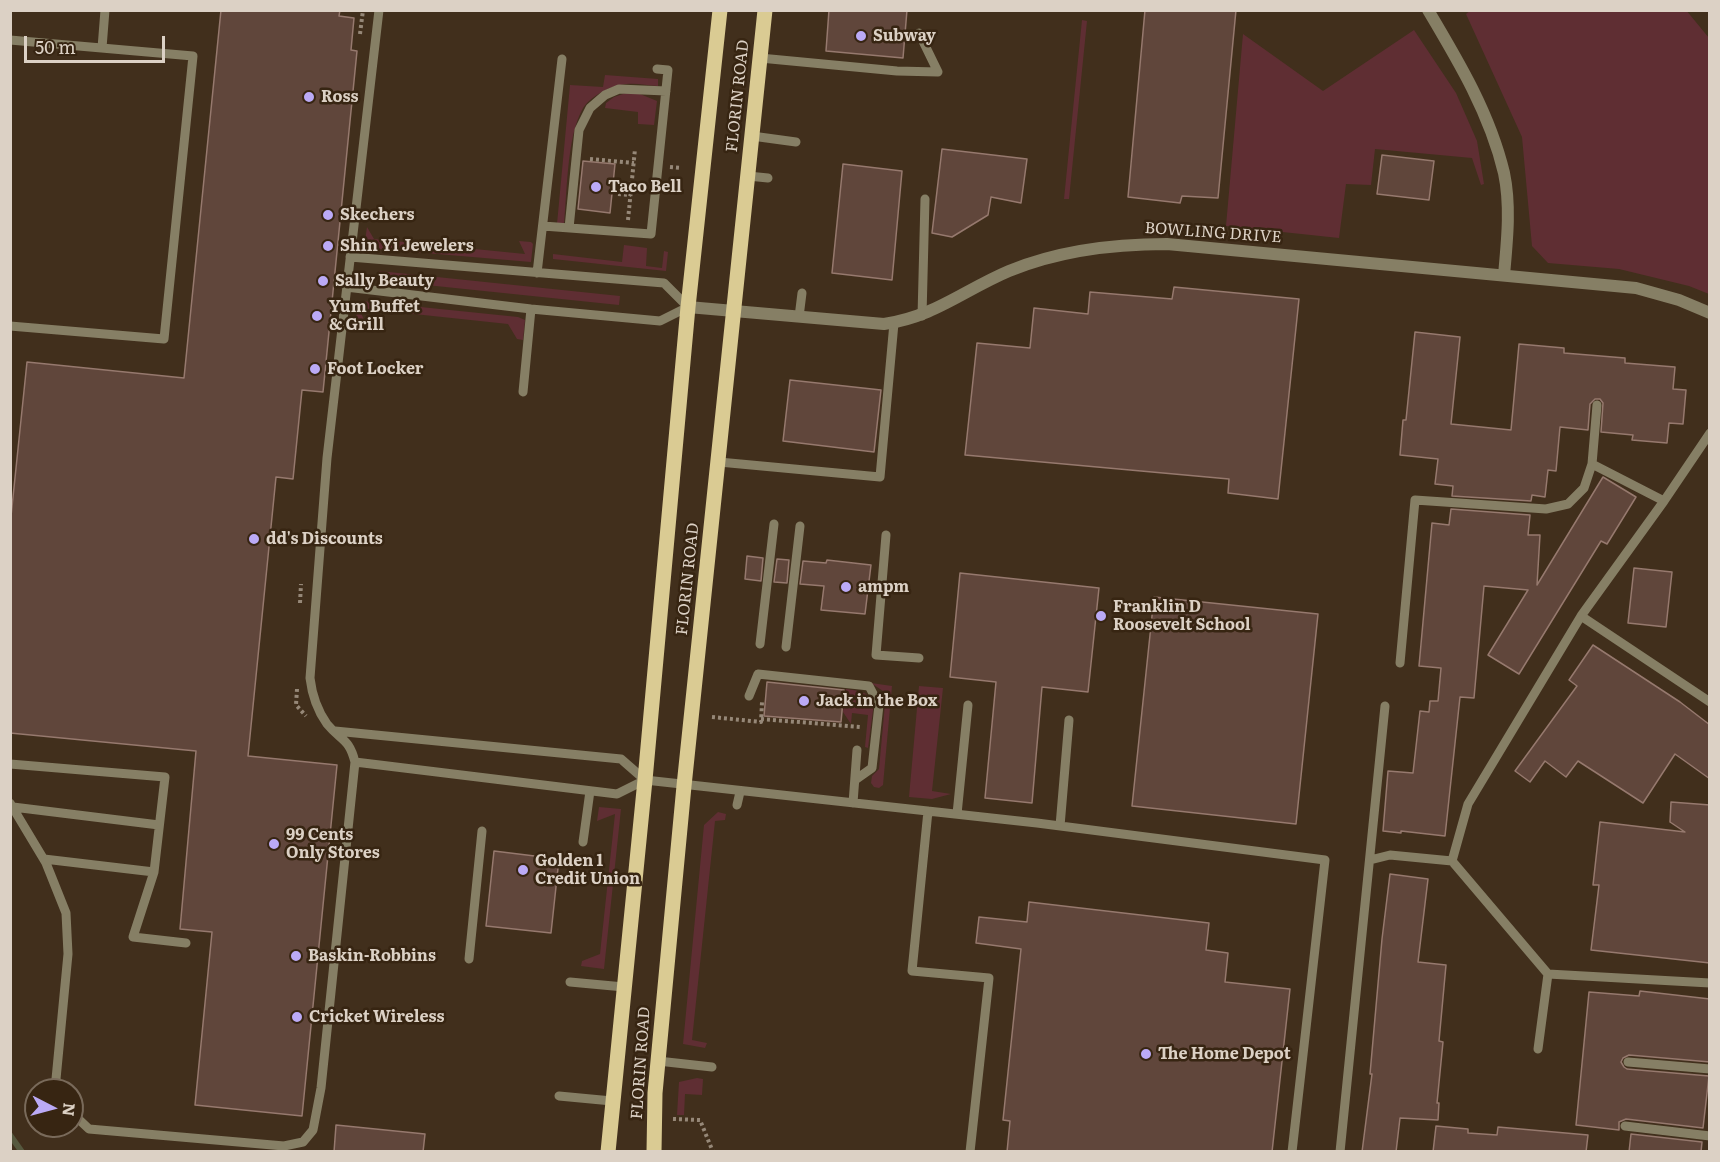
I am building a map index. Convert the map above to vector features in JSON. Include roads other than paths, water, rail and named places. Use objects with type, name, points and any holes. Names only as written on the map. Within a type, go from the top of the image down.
[{"type":"main road","name":"FLORIN ROAD","points":[[608,1152],[688,307],[720,10]]},
{"type":"main road","name":"FLORIN ROAD","points":[[654,1152],[655,1093],[684,786],[765,10]]},
{"type":"street","points":[[1428,10],[1474,89],[1491,131],[1504,174],[1508,218],[1504,275]]},
{"type":"street","name":"BOWLING DRIVE","points":[[688,307],[894,323],[922,316],[974,287],[1011,270],[1048,258],[1077,251],[1127,244],[1167,244],[1636,288],[1679,300],[1710,313]]},
{"type":"lane","points":[[102,48],[105,10]]},
{"type":"lane","points":[[84,1124],[89,1129],[284,1146],[303,1142],[313,1130],[321,1088],[355,762],[352,748],[335,732],[318,709],[310,678],[327,458],[379,10]]},
{"type":"lane","points":[[760,58],[897,71],[938,72],[919,33]]},
{"type":"lane","points":[[10,40],[193,56],[164,339],[10,326]]},
{"type":"lane","points":[[537,273],[562,59]]},
{"type":"lane","points":[[543,226],[651,234],[668,70],[657,69]]},
{"type":"lane","points":[[569,228],[579,130],[590,108],[605,95],[619,89],[666,91]]},
{"type":"lane","points":[[752,136],[796,142]]},
{"type":"lane","points":[[748,176],[768,178]]},
{"type":"lane","points":[[922,316],[925,198]]},
{"type":"lane","points":[[346,287],[531,309],[660,321],[688,307],[664,284],[350,257]]},
{"type":"lane","points":[[799,317],[802,293]]},
{"type":"lane","points":[[523,392],[531,309]]},
{"type":"lane","points":[[718,462],[880,477],[894,323]]},
{"type":"lane","points":[[1400,663],[1415,500],[1546,509],[1568,504],[1584,488],[1592,464],[1597,405]]},
{"type":"lane","points":[[1452,861],[1468,804],[1581,616],[1710,433]]},
{"type":"lane","points":[[1592,464],[1664,501]]},
{"type":"lane","points":[[760,644],[774,524]]},
{"type":"lane","points":[[786,647],[801,526]]},
{"type":"lane","points":[[886,535],[876,655],[919,658]]},
{"type":"lane","points":[[1581,616],[1710,702]]},
{"type":"lane","points":[[748,696],[758,674],[869,686],[879,705],[872,768],[855,780]]},
{"type":"lane","points":[[957,814],[968,705]]},
{"type":"lane","points":[[1340,1152],[1385,706]]},
{"type":"lane","points":[[1060,826],[1069,720]]},
{"type":"lane","points":[[335,732],[621,759],[645,780],[684,786],[957,814],[1325,860],[1292,1152]]},
{"type":"lane","points":[[853,803],[856,750]]},
{"type":"lane","points":[[355,762],[617,794],[645,780]]},
{"type":"lane","points":[[10,764],[165,777],[154,872],[134,938],[186,943]]},
{"type":"lane","points":[[584,842],[590,791]]},
{"type":"lane","points":[[737,805],[740,792]]},
{"type":"lane","points":[[12,805],[159,825]]},
{"type":"lane","points":[[12,805],[44,859],[66,913],[68,954],[56,1078]]},
{"type":"lane","points":[[928,812],[912,971],[989,978],[970,1152]]},
{"type":"lane","points":[[469,959],[482,831]]},
{"type":"lane","points":[[1370,860],[1390,855],[1452,861],[1548,974],[1710,982]]},
{"type":"lane","points":[[44,859],[154,872]]},
{"type":"lane","points":[[1538,1049],[1548,974]]},
{"type":"lane","points":[[570,982],[624,987]]},
{"type":"lane","points":[[658,1061],[712,1067]]},
{"type":"lane","points":[[1628,1062],[1710,1069]]},
{"type":"lane","points":[[559,1096],[612,1101]]},
{"type":"lane","points":[[1625,1126],[1710,1136]]},
{"type":"waterway","points":[[10,1135],[22,1152]]},
{"type":"place","name":"Subway","points":[[861,36]]},
{"type":"place","name":"Ross","points":[[309,97]]},
{"type":"place","name":"Taco Bell","points":[[596,187]]},
{"type":"place","name":"Skechers","points":[[328,215]]},
{"type":"place","name":"Shin Yi Jewelers","points":[[328,246]]},
{"type":"place","name":"Sally Beauty","points":[[323,281]]},
{"type":"place","name":"Yum Buffet & Grill","points":[[317,316]]},
{"type":"place","name":"Foot Locker","points":[[315,369]]},
{"type":"place","name":"dd's Discounts","points":[[254,539]]},
{"type":"place","name":"ampm","points":[[846,587]]},
{"type":"place","name":"Franklin D Roosevelt School","points":[[1101,616]]},
{"type":"place","name":"Jack in the Box","points":[[804,701]]},
{"type":"place","name":"99 Cents Only Stores","points":[[274,844]]},
{"type":"place","name":"Golden 1 Credit Union","points":[[523,870]]},
{"type":"place","name":"Baskin-Robbins","points":[[296,956]]},
{"type":"place","name":"Cricket Wireless","points":[[297,1017]]},
{"type":"place","name":"The Home Depot","points":[[1146,1054]]}]
